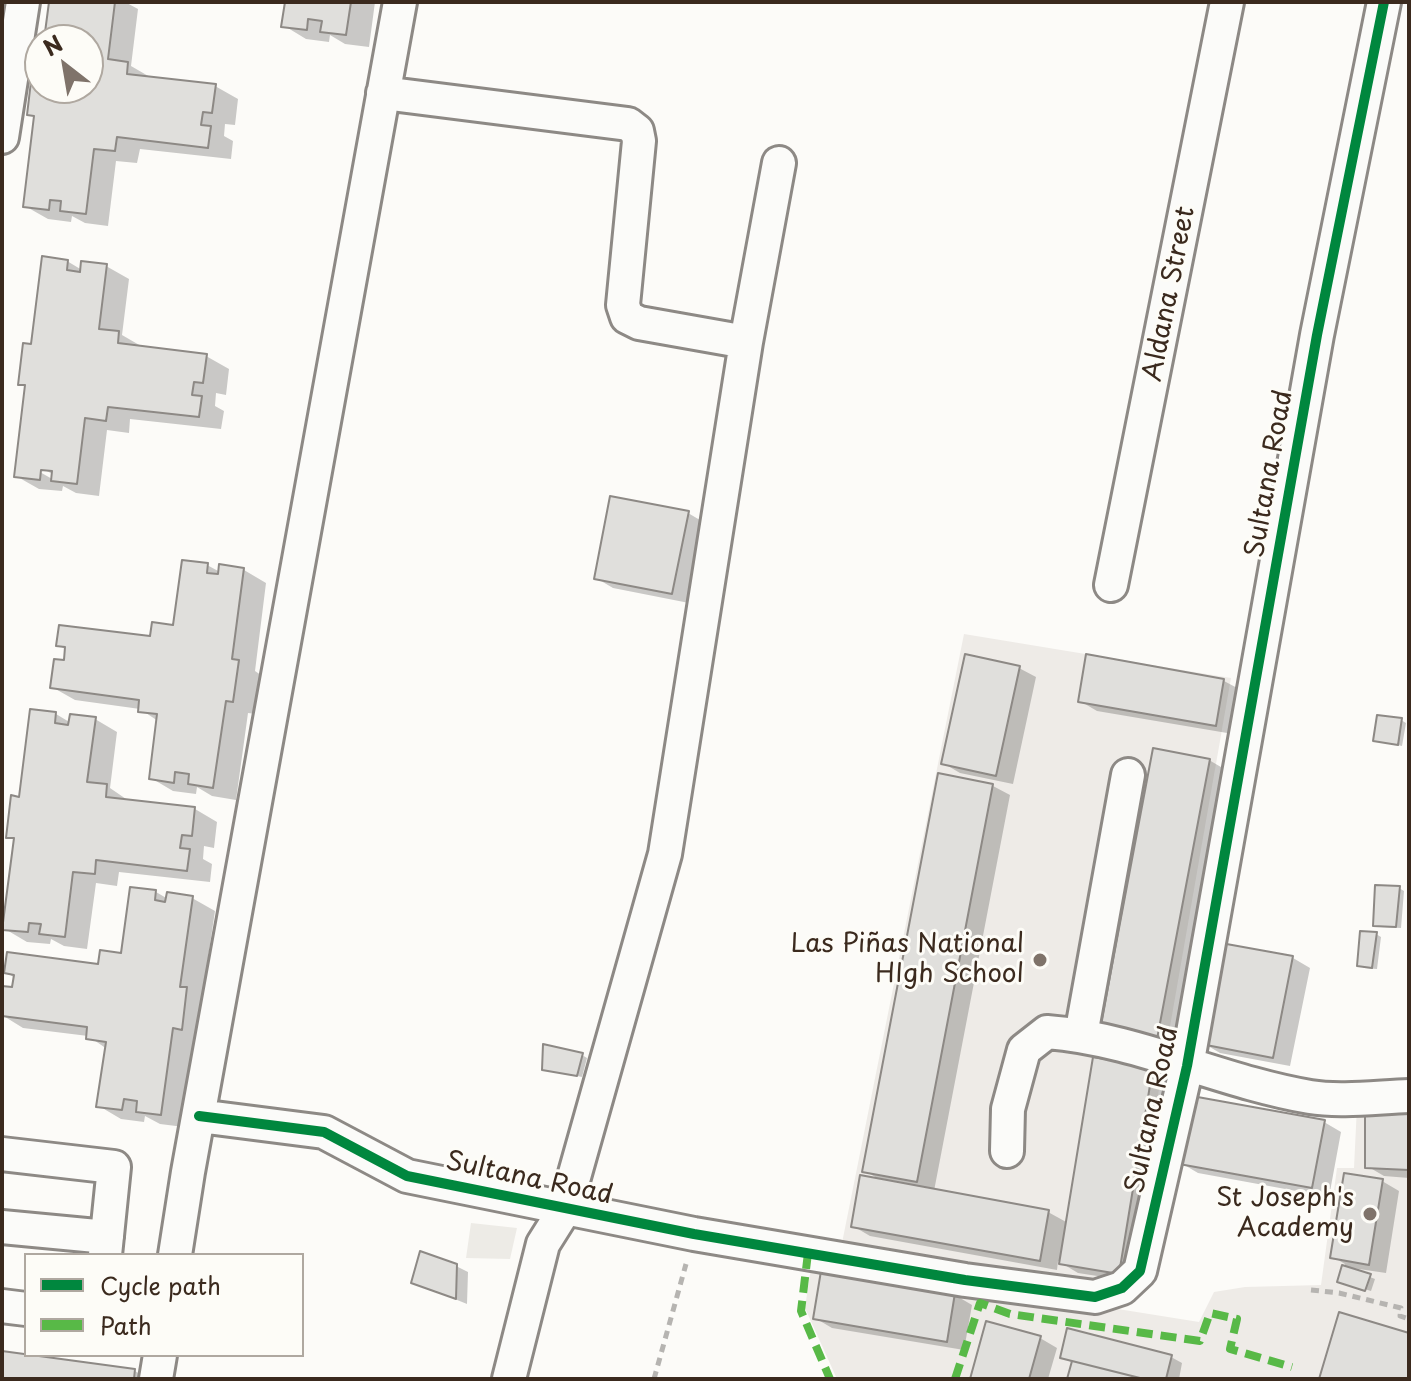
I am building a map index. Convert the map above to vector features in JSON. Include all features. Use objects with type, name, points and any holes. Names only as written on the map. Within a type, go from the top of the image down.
[{"type":"street","points":[[2,137],[23,2]]},
{"type":"street","points":[[175,1253],[400,2]]},
{"type":"street","name":"Aldana Street","points":[[1111,585],[1227,2]]},
{"type":"street","name":"Sultana Road","points":[[199,1116],[324,1132],[407,1176],[694,1234],[965,1280],[1095,1297],[1122,1288],[1140,1271],[1187,1066],[1317,335],[1384,2]]},
{"type":"street","points":[[383,93],[628,124],[637,131],[639,141],[623,305],[627,317],[639,323],[746,342]]},
{"type":"street","points":[[509,1379],[543,1244],[565,1209],[665,854],[746,342],[779,163]]},
{"type":"street","points":[[1081,1035],[1128,775]]},
{"type":"street","points":[[1007,1151],[1008,1109],[1024,1050],[1047,1032],[1081,1035],[1187,1066],[1312,1097],[1409,1096]]},
{"type":"street","points":[[2,1154],[114,1167],[106,1246],[2,1227]]},
{"type":"street","points":[[2,1306],[24,1309]]},
{"type":"street","points":[[156,1379],[160,1357]]},
{"type":"path","points":[[654,1379],[694,1234]]},
{"type":"path","points":[[1311,1290],[1339,1293],[1401,1308],[1400,1316],[1409,1319]]},
{"type":"shaded area","name":"Las Piñas National HIgh School","points":[[964,634],[1231,678],[1128,1267],[1103,1283],[842,1243]]},
{"type":"shaded area","name":"St Joseph's Academy","points":[[1357,1106],[1409,1107],[1409,1379],[837,1379],[805,1308],[812,1260],[1199,1322],[1214,1292],[1245,1287],[1321,1285],[1337,1168],[1354,1168]]},
{"type":"shaded area","points":[[471,1223],[517,1228],[510,1259],[466,1258]]},
{"type":"building","points":[[49,2],[115,2],[108,59],[128,62],[127,74],[216,84],[212,113],[203,112],[201,125],[211,126],[208,148],[117,137],[115,151],[94,149],[86,214],[60,211],[61,201],[50,200],[49,210],[23,207],[34,116],[27,115],[28,104],[104,104],[104,24],[46,24]]},
{"type":"building","points":[[285,2],[351,2],[346,35],[320,32],[322,21],[308,19],[307,30],[281,27]]},
{"type":"building","points":[[42,256],[68,260],[67,270],[80,272],[81,261],[107,264],[99,329],[119,331],[118,343],[207,354],[203,383],[194,382],[192,395],[202,396],[199,417],[108,407],[106,421],[85,418],[77,484],[51,481],[52,471],[41,470],[40,480],[14,477],[25,385],[18,385],[23,343],[31,344]]},
{"type":"building","points":[[610,496],[689,511],[672,594],[594,579]]},
{"type":"building","points":[[182,560],[208,563],[207,573],[218,574],[219,564],[244,568],[232,659],[239,660],[233,702],[226,701],[213,788],[188,784],[189,774],[175,772],[174,783],[149,779],[157,714],[138,712],[139,700],[50,688],[54,659],[64,660],[65,647],[56,646],[59,625],[150,636],[152,622],[173,625]]},
{"type":"building","points":[[965,654],[1020,666],[996,776],[941,764]]},
{"type":"building","points":[[1086,654],[1224,679],[1216,726],[1078,702]]},
{"type":"building","points":[[30,709],[56,712],[55,723],[68,725],[70,714],[96,717],[87,782],[107,784],[106,797],[195,807],[192,836],[182,835],[180,848],[190,849],[187,871],[96,860],[95,874],[73,872],[65,937],[39,934],[41,924],[29,923],[28,932],[2,930],[14,838],[6,838],[11,795],[19,797]]},
{"type":"building","points":[[1377,715],[1402,718],[1398,745],[1373,741]]},
{"type":"building","points":[[1153,748],[1210,759],[1157,1039],[1100,1029]]},
{"type":"building","points":[[938,773],[993,784],[917,1182],[862,1172]]},
{"type":"building","points":[[1375,885],[1400,886],[1396,927],[1373,926]]},
{"type":"building","points":[[130,887],[156,890],[155,900],[165,902],[167,892],[193,896],[180,987],[187,987],[182,1030],[173,1028],[161,1115],[136,1112],[137,1101],[124,1099],[122,1110],[96,1107],[106,1042],[86,1039],[87,1027],[2,1016],[2,986],[12,987],[14,975],[4,973],[7,952],[98,964],[100,950],[121,953]]},
{"type":"building","points":[[1360,931],[1377,932],[1372,968],[1357,966]]},
{"type":"building","points":[[1221,943],[1293,956],[1273,1058],[1201,1044]]},
{"type":"building","points":[[543,1044],[583,1053],[577,1076],[542,1070]]},
{"type":"building","points":[[1093,1057],[1153,1067],[1119,1274],[1059,1264]]},
{"type":"building","points":[[1192,1096],[1325,1120],[1312,1188],[1179,1164]]},
{"type":"building","points":[[1365,1111],[1409,1112],[1409,1170],[1365,1168]]},
{"type":"building","points":[[1344,1173],[1383,1179],[1369,1265],[1330,1258]]},
{"type":"building","points":[[860,1175],[1049,1210],[1040,1261],[851,1227]]},
{"type":"building","points":[[420,1251],[457,1264],[456,1299],[411,1283]]},
{"type":"building","points":[[1342,1265],[1371,1274],[1365,1291],[1337,1282]]},
{"type":"building","points":[[821,1271],[955,1293],[947,1342],[813,1319]]},
{"type":"building","points":[[1339,1312],[1409,1333],[1409,1379],[1319,1379]]},
{"type":"building","points":[[986,1321],[1041,1336],[1029,1379],[970,1379]]},
{"type":"building","points":[[1067,1328],[1172,1355],[1166,1379],[1144,1379],[1060,1358]]},
{"type":"building","points":[[2,1351],[24,1354],[24,1357],[46,1357],[135,1369],[134,1379],[2,1379]]},
{"type":"building","points":[[1072,1361],[1144,1379],[1067,1379]]},
{"type":"marked path","points":[[808,1253],[801,1311],[830,1379]]},
{"type":"marked path","points":[[955,1379],[980,1303],[1010,1314],[1200,1341],[1210,1313],[1237,1319],[1230,1349],[1292,1367]]},
{"type":"cycle path","points":[[199,1116],[324,1132],[407,1176],[694,1234],[965,1280],[1095,1297],[1122,1288],[1140,1271],[1187,1066],[1317,335],[1384,2]]},
{"type":"place","name":"Las Piñas National HIgh School","points":[[1040,960]]},
{"type":"place","name":"St Joseph's Academy","points":[[1370,1214]]}]
